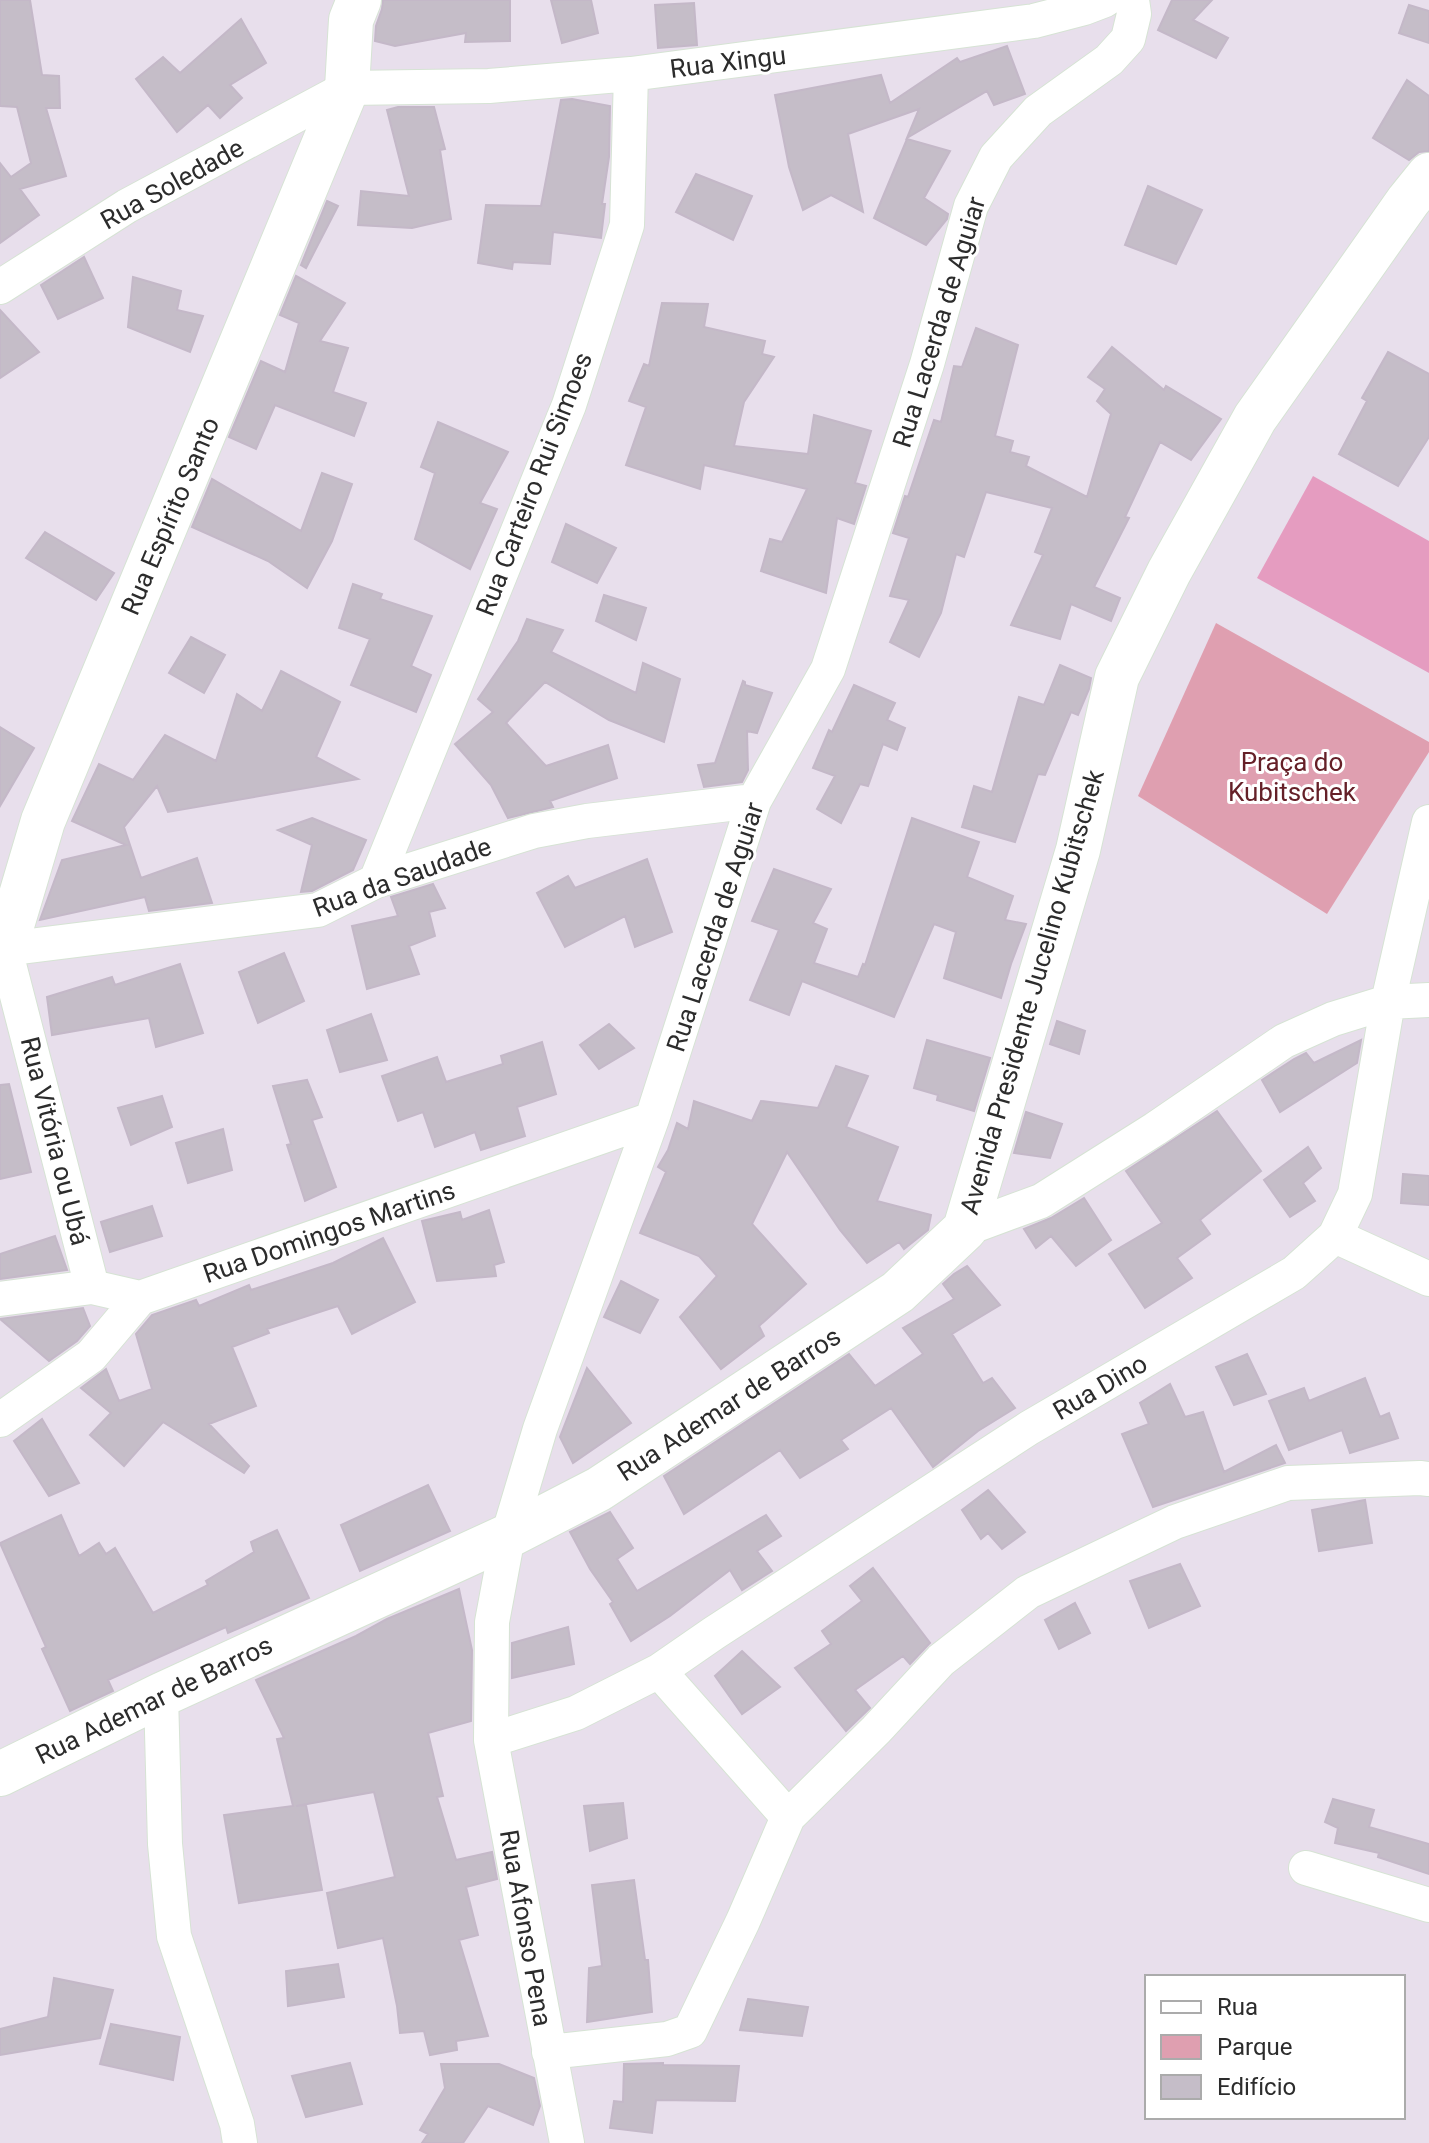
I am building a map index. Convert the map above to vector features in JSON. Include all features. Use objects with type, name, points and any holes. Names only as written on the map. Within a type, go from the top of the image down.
[{"type":"street","name":"Rua Xingu","points":[[347,88],[489,86],[631,74],[1034,21],[1105,0]]},
{"type":"street","name":"Rua Lacerda de Aguiar","points":[[491,1740],[492,1622],[508,1536],[540,1429],[652,1119],[754,801],[828,669],[927,364],[971,206],[996,157],[1038,111],[1109,60],[1128,39],[1134,14],[1132,0]]},
{"type":"street","name":"Rua Espírito Santo","points":[[3,950],[43,821],[347,88],[350,7]]},
{"type":"street","name":"Rua Carteiro Rui Simoes","points":[[376,881],[569,405],[627,225],[631,74]]},
{"type":"street","name":"Rua Soledade","points":[[0,287],[127,206],[347,88]]},
{"type":"street","name":"Avenida Presidente Jucelino Kubitschek","points":[[965,1229],[1078,850],[1117,677],[1169,572],[1255,418],[1429,175]]},
{"type":"street","name":"Rua da Saudade","points":[[3,950],[318,910],[376,881],[534,831],[587,821],[754,801]]},
{"type":"street","name":"Rua Dino","points":[[491,1740],[576,1713],[659,1671],[1029,1428],[1294,1273],[1335,1236],[1355,1194],[1388,1002],[1429,822]]},
{"type":"street","name":"Rua Vitória ou Ubá","points":[[3,950],[92,1287]]},
{"type":"street","name":"Rua Ademar de Barros","points":[[0,1774],[161,1695],[508,1536],[599,1489],[898,1292],[965,1229],[1041,1201],[1155,1129],[1284,1041],[1333,1019],[1388,1002],[1429,1000]]},
{"type":"street","name":"Rua Domingos Martins","points":[[140,1298],[652,1119]]},
{"type":"street","points":[[1335,1236],[1429,1279]]},
{"type":"street","points":[[0,1299],[92,1287],[140,1298],[91,1356],[0,1420]]},
{"type":"street","points":[[549,2052],[667,2039],[690,2031],[788,1817],[941,1660],[1028,1592],[1175,1522],[1288,1483],[1429,1479]]},
{"type":"street","points":[[659,1671],[788,1817]]},
{"type":"street","points":[[161,1695],[165,1844],[174,1936],[237,2124],[240,2143]]},
{"type":"street","name":"Rua Afonso Pena","points":[[491,1740],[549,2052],[558,2134]]},
{"type":"street","points":[[1306,1868],[1429,1905]]},
{"type":"green space","name":"Praça do Kubitschek","points":[[1216,623],[1429,742],[1429,752],[1327,914],[1138,796]]},
{"type":"shaded area","points":[[1313,476],[1429,541],[1429,673],[1257,578]]},
{"type":"building","points":[[0,0],[30,0],[42,75],[59,76],[60,108],[46,108],[66,176],[20,189],[39,215],[0,243],[0,163],[11,177],[31,163],[17,107],[0,106]]},
{"type":"building","points":[[383,0],[510,0],[510,41],[465,42],[466,33],[395,46],[375,41]]},
{"type":"building","points":[[551,0],[591,0],[598,33],[562,43]]},
{"type":"building","points":[[1172,0],[1212,0],[1193,20],[1228,38],[1216,58],[1158,30]]},
{"type":"building","points":[[694,3],[697,45],[658,48],[655,5]]},
{"type":"building","points":[[1409,5],[1429,11],[1429,43],[1399,33]]},
{"type":"building","points":[[241,19],[266,63],[230,85],[242,98],[220,118],[208,105],[177,132],[136,79],[163,57],[180,73]]},
{"type":"building","points":[[1007,46],[1025,94],[994,105],[987,91],[907,138],[919,109],[848,134],[863,212],[831,195],[803,210],[789,167],[775,95],[881,75],[890,103],[957,58],[960,62]]},
{"type":"building","points":[[1407,80],[1429,96],[1429,151],[1419,152],[1409,160],[1373,138]]},
{"type":"building","points":[[561,100],[610,106],[609,157],[601,238],[553,232],[550,264],[513,262],[512,269],[478,263],[486,205],[541,206]]},
{"type":"building","points":[[434,107],[445,149],[440,150],[451,219],[412,228],[358,225],[361,191],[409,196],[387,110]]},
{"type":"building","points":[[907,139],[950,151],[924,198],[948,214],[947,219],[926,245],[874,218]]},
{"type":"building","points":[[696,174],[752,196],[733,240],[676,212]]},
{"type":"building","points":[[1148,186],[1202,210],[1176,264],[1125,245]]},
{"type":"building","points":[[327,201],[338,206],[306,268],[301,265]]},
{"type":"building","points":[[84,257],[103,298],[58,319],[41,285]]},
{"type":"building","points":[[296,276],[345,303],[320,341],[348,348],[333,392],[366,403],[354,436],[275,405],[256,449],[229,437],[261,361],[285,372],[299,323],[280,315]]},
{"type":"building","points":[[133,277],[181,291],[177,310],[203,316],[190,352],[128,327]]},
{"type":"building","points":[[662,303],[708,304],[704,327],[765,341],[762,354],[774,357],[744,402],[734,446],[808,454],[814,415],[871,431],[855,483],[866,486],[854,524],[837,518],[826,593],[761,571],[770,539],[782,542],[807,489],[704,465],[700,489],[626,465],[646,407],[629,401],[644,364],[649,366]]},
{"type":"building","points":[[0,310],[39,352],[0,378]]},
{"type":"building","points":[[976,328],[1018,345],[995,436],[1013,441],[1010,452],[1029,457],[1026,466],[1087,497],[1111,414],[1097,401],[1105,389],[1088,377],[1112,347],[1164,390],[1166,386],[1221,419],[1191,460],[1160,442],[1125,517],[1129,518],[1094,587],[1120,598],[1111,621],[1071,604],[1060,639],[1011,625],[1043,555],[1035,552],[1052,508],[986,492],[964,557],[956,554],[941,613],[919,657],[890,642],[909,600],[890,596],[909,538],[893,533],[934,420],[941,422],[954,366],[962,367]]},
{"type":"building","points":[[1388,352],[1429,374],[1429,437],[1398,486],[1339,454],[1367,401],[1362,398]]},
{"type":"building","points":[[438,422],[508,452],[480,503],[497,509],[470,569],[415,539],[435,473],[421,467]]},
{"type":"building","points":[[322,473],[352,484],[332,541],[307,588],[268,561],[192,527],[212,479],[301,531]]},
{"type":"building","points":[[566,524],[616,548],[597,583],[552,562]]},
{"type":"building","points":[[45,532],[114,573],[96,600],[26,558]]},
{"type":"building","points":[[353,584],[382,594],[380,599],[432,616],[411,666],[431,675],[416,712],[351,685],[370,639],[339,628]]},
{"type":"building","points":[[604,595],[646,608],[636,640],[596,621]]},
{"type":"building","points":[[527,619],[563,630],[551,652],[636,693],[643,663],[680,679],[664,742],[609,720],[545,682],[506,723],[546,766],[608,745],[617,778],[550,801],[553,807],[508,818],[491,785],[455,744],[493,712],[478,699],[518,641]]},
{"type":"building","points":[[191,637],[225,655],[204,693],[169,673]]},
{"type":"building","points":[[1060,665],[1091,678],[1089,689],[1078,715],[1071,712],[1045,775],[1038,774],[1015,842],[962,827],[974,786],[992,792],[1019,697],[1044,705]]},
{"type":"building","points":[[281,671],[340,702],[316,757],[358,779],[168,812],[157,786],[124,827],[141,878],[197,858],[212,903],[149,911],[145,897],[40,920],[62,860],[126,845],[72,821],[99,764],[133,780],[165,735],[216,761],[237,694],[262,711]]},
{"type":"building","points":[[743,681],[745,685],[772,693],[757,733],[747,731],[748,770],[742,782],[704,787],[698,765],[715,763]]},
{"type":"building","points":[[854,685],[895,703],[887,720],[905,728],[897,750],[883,744],[868,786],[860,784],[841,823],[817,809],[835,776],[813,768],[829,730],[832,732]]},
{"type":"building","points":[[0,727],[34,748],[0,806]]},
{"type":"building","points":[[312,818],[366,840],[353,870],[312,891],[301,892],[312,845],[278,830]]},
{"type":"building","points":[[912,818],[979,842],[967,877],[1013,896],[1005,920],[1026,924],[1001,998],[944,978],[956,932],[934,924],[894,1017],[802,981],[789,1015],[750,1000],[779,930],[752,921],[774,869],[831,889],[813,923],[827,929],[814,963],[858,977],[865,965]]},
{"type":"building","points":[[647,859],[672,932],[635,947],[625,916],[565,947],[537,893],[568,876],[575,888]]},
{"type":"building","points":[[433,884],[445,908],[429,912],[435,936],[409,946],[419,974],[367,989],[352,926],[398,916],[391,897]]},
{"type":"building","points":[[284,953],[304,1001],[258,1023],[239,972]]},
{"type":"building","points":[[180,964],[203,1033],[156,1047],[149,1018],[52,1035],[47,997],[112,977],[115,985]]},
{"type":"building","points":[[371,1014],[387,1060],[340,1072],[327,1030]]},
{"type":"building","points":[[1057,1021],[1085,1031],[1079,1054],[1050,1044]]},
{"type":"building","points":[[609,1024],[634,1048],[599,1069],[580,1045]]},
{"type":"building","points":[[927,1040],[990,1058],[974,1111],[937,1100],[938,1095],[914,1088]]},
{"type":"building","points":[[1361,1040],[1357,1063],[1280,1112],[1262,1080],[1306,1053],[1314,1063]]},
{"type":"building","points":[[542,1042],[556,1094],[517,1107],[525,1136],[481,1150],[475,1132],[435,1147],[423,1112],[398,1121],[382,1076],[437,1057],[446,1082],[503,1064],[501,1056]]},
{"type":"building","points":[[836,1066],[868,1076],[846,1127],[898,1147],[877,1201],[931,1215],[928,1230],[904,1249],[899,1242],[867,1263],[840,1230],[787,1152],[752,1224],[806,1284],[759,1326],[764,1336],[721,1369],[680,1317],[717,1276],[699,1256],[640,1233],[666,1172],[658,1167],[668,1150],[677,1123],[688,1129],[694,1101],[752,1121],[761,1101],[818,1108]]},
{"type":"building","points":[[307,1080],[322,1117],[312,1120],[336,1187],[305,1201],[273,1086]]},
{"type":"building","points":[[9,1084],[31,1172],[0,1179],[0,1085]]},
{"type":"building","points":[[162,1096],[172,1127],[131,1145],[118,1108]]},
{"type":"building","points":[[1217,1111],[1261,1171],[1200,1220],[1210,1234],[1177,1258],[1192,1278],[1145,1308],[1109,1254],[1162,1223],[1126,1171]]},
{"type":"building","points":[[1026,1112],[1062,1124],[1050,1158],[1014,1153]]},
{"type":"building","points":[[223,1129],[232,1170],[188,1183],[176,1143]]},
{"type":"building","points":[[1308,1147],[1321,1168],[1303,1183],[1315,1201],[1290,1217],[1264,1180]]},
{"type":"building","points":[[1403,1174],[1429,1176],[1429,1205],[1401,1203]]},
{"type":"building","points":[[1084,1198],[1111,1240],[1076,1266],[1051,1236],[1036,1248],[1024,1229],[1051,1218]]},
{"type":"building","points":[[152,1206],[162,1236],[110,1252],[101,1222]]},
{"type":"building","points":[[489,1210],[504,1262],[494,1265],[496,1276],[437,1281],[422,1221],[460,1212],[462,1220]]},
{"type":"building","points":[[55,1236],[67,1270],[0,1279],[0,1254]]},
{"type":"building","points":[[383,1238],[415,1302],[352,1334],[338,1306],[267,1329],[269,1333],[232,1347],[256,1406],[209,1424],[249,1466],[244,1473],[163,1422],[124,1466],[90,1435],[111,1413],[81,1388],[106,1369],[119,1401],[152,1389],[136,1334],[152,1315],[196,1300],[199,1306],[249,1285],[251,1290],[333,1263]]},
{"type":"building","points":[[967,1266],[1000,1305],[952,1334],[983,1383],[992,1378],[1015,1408],[978,1431],[933,1467],[891,1408],[841,1440],[848,1449],[800,1478],[780,1450],[684,1514],[664,1476],[849,1354],[875,1386],[923,1354],[903,1328],[954,1299],[943,1284]]},
{"type":"building","points":[[621,1281],[658,1300],[640,1333],[604,1317]]},
{"type":"building","points":[[83,1308],[90,1326],[77,1341],[49,1361],[0,1319]]},
{"type":"building","points":[[1247,1354],[1266,1394],[1234,1405],[1216,1367]]},
{"type":"building","points":[[587,1368],[631,1423],[573,1463],[560,1437]]},
{"type":"building","points":[[1365,1378],[1380,1417],[1389,1413],[1398,1438],[1350,1453],[1342,1430],[1289,1450],[1269,1401],[1304,1388],[1309,1401]]},
{"type":"building","points":[[1170,1384],[1185,1417],[1203,1412],[1224,1472],[1276,1445],[1285,1463],[1153,1507],[1122,1434],[1149,1424],[1140,1403]]},
{"type":"building","points":[[42,1419],[79,1483],[49,1496],[14,1441]]},
{"type":"building","points":[[428,1485],[450,1531],[360,1571],[341,1525]]},
{"type":"building","points":[[988,1490],[1025,1532],[1002,1549],[988,1533],[981,1539],[962,1510]]},
{"type":"building","points":[[1365,1500],[1372,1543],[1319,1551],[1312,1510]]},
{"type":"building","points":[[610,1512],[633,1548],[617,1559],[637,1591],[766,1515],[781,1536],[757,1551],[772,1571],[742,1590],[730,1570],[670,1616],[631,1641],[610,1604],[613,1602],[570,1532]]},
{"type":"building","points":[[61,1515],[79,1556],[99,1543],[106,1554],[115,1548],[153,1613],[208,1585],[206,1581],[254,1552],[251,1542],[277,1530],[309,1598],[228,1633],[226,1627],[108,1680],[113,1691],[70,1711],[42,1649],[46,1647],[0,1543]]},
{"type":"building","points":[[1180,1564],[1200,1606],[1149,1628],[1130,1581]]},
{"type":"building","points":[[873,1568],[930,1643],[910,1664],[903,1656],[855,1690],[870,1708],[846,1731],[795,1668],[831,1644],[822,1631],[862,1601],[850,1586]]},
{"type":"building","points":[[459,1589],[472,1650],[471,1721],[428,1733],[443,1796],[437,1797],[456,1860],[492,1852],[497,1879],[466,1887],[478,1935],[459,1940],[488,2036],[456,2041],[457,2050],[430,2055],[424,2031],[400,2033],[383,1938],[338,1948],[327,1893],[395,1877],[374,1792],[296,1806],[306,1805],[322,1890],[239,1903],[224,1815],[293,1806],[277,1739],[284,1738],[256,1680]]},
{"type":"building","points":[[1075,1603],[1090,1633],[1059,1649],[1045,1620]]},
{"type":"building","points":[[568,1627],[574,1664],[512,1678],[512,1643]]},
{"type":"building","points":[[742,1651],[780,1687],[742,1714],[715,1676]]},
{"type":"building","points":[[1333,1799],[1374,1810],[1369,1827],[1429,1844],[1429,1874],[1378,1857],[1379,1853],[1335,1843],[1338,1828],[1325,1822]]},
{"type":"building","points":[[623,1803],[627,1838],[590,1851],[584,1806]]},
{"type":"building","points":[[634,1880],[645,1960],[648,1960],[652,2012],[587,2022],[589,1968],[602,1966],[592,1885]]},
{"type":"building","points":[[338,1964],[344,1997],[288,2006],[286,1971]]},
{"type":"building","points":[[54,1978],[113,1990],[100,2038],[0,2055],[0,2029],[48,2017]]},
{"type":"building","points":[[748,1999],[808,2007],[802,2036],[740,2030]]},
{"type":"building","points":[[111,2024],[180,2037],[173,2080],[100,2064]]},
{"type":"building","points":[[350,2063],[362,2104],[306,2117],[292,2076]]},
{"type":"building","points":[[441,2064],[499,2064],[534,2078],[540,2106],[533,2125],[488,2106],[463,2143],[422,2143],[428,2134],[420,2130],[445,2088]]},
{"type":"building","points":[[624,2064],[739,2066],[735,2101],[656,2100],[652,2133],[610,2128],[614,2101],[623,2102]]}]
